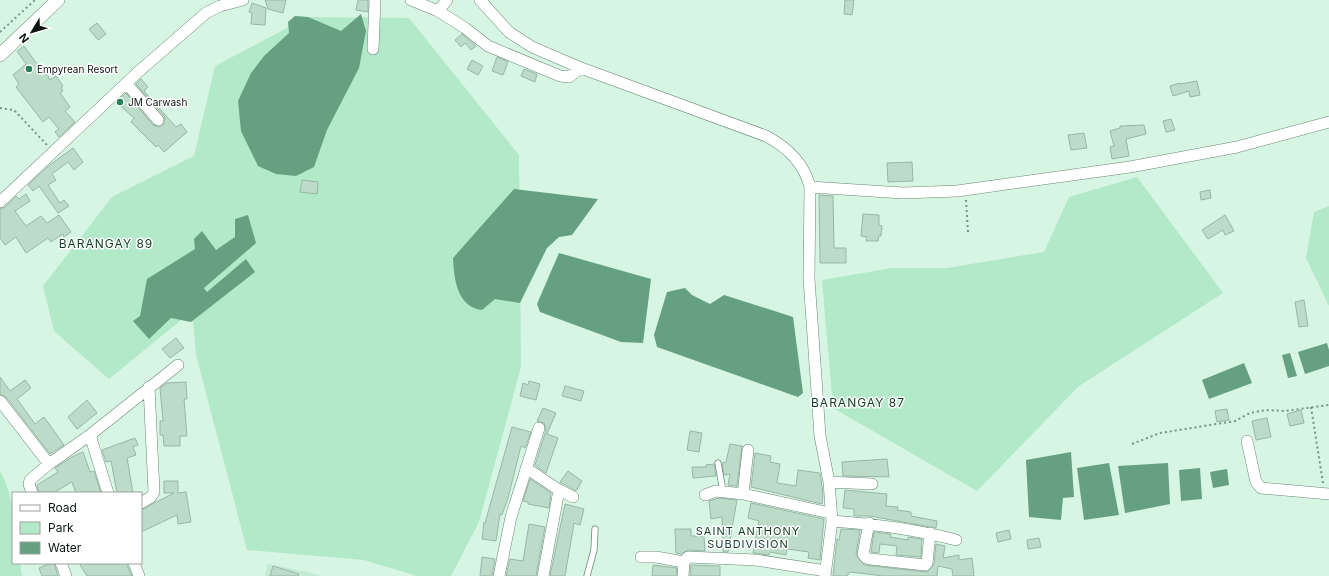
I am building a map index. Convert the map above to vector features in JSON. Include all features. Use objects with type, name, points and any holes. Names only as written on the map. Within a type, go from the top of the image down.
[{"type":"street","points":[[0,55],[58,0]]},
{"type":"street","points":[[0,202],[126,84],[206,13],[220,6],[244,0]]},
{"type":"street","points":[[374,49],[375,0]]},
{"type":"street","points":[[411,0],[438,11],[465,28],[488,46],[560,76],[569,78],[581,68]]},
{"type":"street","points":[[438,11],[447,0]]},
{"type":"street","points":[[480,0],[509,32],[532,47],[581,68],[766,136],[782,145],[793,155],[808,178],[810,187],[809,279],[820,436],[829,482],[831,517],[826,573],[756,560],[688,557],[684,562],[683,576]]},
{"type":"street","points":[[126,84],[158,120]]},
{"type":"street","points":[[810,187],[903,193],[965,190],[1137,166],[1237,147],[1329,122]]},
{"type":"street","points":[[32,492],[29,484],[30,480],[49,464],[90,435],[178,365]]},
{"type":"street","points":[[142,502],[151,497],[154,492],[149,387]]},
{"type":"street","points":[[0,401],[49,464]]},
{"type":"street","points":[[499,576],[511,518],[539,428]]},
{"type":"street","points":[[90,435],[108,492]]},
{"type":"street","points":[[1248,441],[1256,482],[1261,488],[1327,493]]},
{"type":"street","points":[[743,494],[748,450]]},
{"type":"street","points":[[526,468],[559,490],[573,497]]},
{"type":"street","points":[[829,482],[872,484]]},
{"type":"street","points":[[543,576],[559,490]]},
{"type":"street","points":[[705,495],[716,491],[743,494],[831,517],[930,533],[956,540]]},
{"type":"street","points":[[869,523],[863,554],[866,558],[870,559],[925,565],[927,563],[930,533]]},
{"type":"street","points":[[641,557],[656,557],[684,562]]},
{"type":"street","points":[[61,564],[66,576]]},
{"type":"street","points":[[134,564],[139,576]]},
{"type":"lane","points":[[718,462],[723,491]]},
{"type":"lane","points":[[587,576],[594,550],[595,529]]},
{"type":"path","points":[[0,32],[36,0]]},
{"type":"path","points":[[0,108],[14,110],[53,152]]},
{"type":"path","points":[[965,190],[968,232]]},
{"type":"path","points":[[1132,444],[1160,433],[1235,421],[1250,412],[1266,410],[1285,411],[1311,406],[1329,405]]},
{"type":"path","points":[[1311,406],[1327,493]]},
{"type":"shaded area","points":[[268,564],[312,573],[321,576],[265,576]]},
{"type":"green space","points":[[308,17],[409,18],[519,155],[521,367],[479,522],[451,576],[417,576],[364,560],[247,550],[196,355],[192,311],[109,379],[54,331],[43,286],[112,197],[194,156],[215,66]]},
{"type":"green space","points":[[1137,177],[1223,293],[1079,386],[977,491],[833,408],[822,280],[892,268],[947,268],[1044,252],[1069,197]]},
{"type":"green space","points":[[1329,206],[1329,306],[1306,258],[1314,212]]},
{"type":"green space","points":[[0,471],[9,493],[11,504],[12,564],[20,564],[22,576],[0,576]]},
{"type":"water","points":[[361,14],[366,31],[359,68],[327,130],[314,167],[296,176],[276,174],[258,166],[241,131],[238,101],[251,73],[264,56],[289,33],[288,22],[295,16],[308,17],[341,31]]},
{"type":"water","points":[[514,189],[598,199],[572,235],[559,237],[547,248],[520,303],[495,299],[482,310],[474,308],[467,304],[458,291],[454,275],[453,258]]},
{"type":"water","points":[[248,215],[256,243],[204,288],[207,292],[246,259],[255,272],[191,322],[171,318],[149,339],[133,321],[140,316],[147,279],[195,249],[194,239],[202,231],[216,250],[235,237],[235,219]]},
{"type":"water","points":[[559,253],[651,279],[643,343],[621,342],[540,312],[537,304]]},
{"type":"water","points":[[685,288],[692,295],[710,304],[724,295],[793,317],[803,393],[798,397],[657,347],[654,335],[667,292]]},
{"type":"water","points":[[1327,343],[1329,350],[1329,366],[1305,374],[1298,352]]},
{"type":"water","points":[[1290,353],[1297,376],[1288,378],[1282,355]]},
{"type":"water","points":[[1244,363],[1252,383],[1209,399],[1202,380]]},
{"type":"water","points":[[1071,452],[1074,497],[1063,498],[1061,520],[1029,517],[1026,460]]},
{"type":"water","points":[[1109,463],[1119,515],[1084,520],[1077,468]]},
{"type":"water","points":[[1168,463],[1170,504],[1125,513],[1118,466]]},
{"type":"water","points":[[1200,468],[1202,499],[1181,501],[1179,470]]},
{"type":"water","points":[[1227,469],[1229,485],[1213,488],[1210,472]]},
{"type":"building","points":[[265,0],[286,0],[283,13],[268,9]]},
{"type":"building","points":[[358,0],[368,0],[368,12],[356,10]]},
{"type":"building","points":[[845,0],[854,0],[852,15],[844,14]]},
{"type":"building","points":[[252,3],[266,8],[265,25],[251,24],[252,13],[249,12]]},
{"type":"building","points":[[97,23],[106,34],[98,40],[89,29]]},
{"type":"building","points":[[462,34],[476,46],[471,50],[465,43],[461,47],[455,40]]},
{"type":"building","points":[[24,46],[45,75],[47,74],[50,80],[56,76],[63,86],[61,88],[63,91],[60,93],[70,107],[65,111],[75,122],[59,137],[55,132],[59,129],[49,117],[43,122],[16,87],[19,84],[13,75],[26,64],[17,51]]},
{"type":"building","points":[[497,57],[508,62],[503,75],[492,71]]},
{"type":"building","points":[[472,60],[483,66],[478,75],[467,69]]},
{"type":"building","points":[[524,69],[537,74],[535,82],[521,76]]},
{"type":"building","points":[[141,79],[148,87],[144,91],[176,127],[181,124],[187,132],[164,152],[158,145],[156,147],[131,122],[134,118],[116,102],[126,93],[153,125],[159,127],[163,125],[165,119],[164,116],[136,84]]},
{"type":"building","points":[[1197,81],[1200,95],[1190,97],[1189,91],[1173,96],[1170,86]]},
{"type":"building","points":[[1171,119],[1175,130],[1166,132],[1163,121]]},
{"type":"building","points":[[1144,125],[1146,134],[1126,139],[1129,156],[1112,159],[1110,147],[1114,146],[1110,131],[1120,128],[1120,126]]},
{"type":"building","points":[[1084,133],[1087,148],[1071,150],[1068,135]]},
{"type":"building","points":[[73,148],[83,162],[74,170],[68,162],[52,174],[56,180],[48,185],[60,203],[64,200],[69,206],[58,213],[39,186],[33,191],[28,185],[47,167]]},
{"type":"building","points":[[912,162],[913,181],[888,182],[887,163]]},
{"type":"building","points":[[302,180],[318,182],[317,194],[300,192]]},
{"type":"building","points":[[1210,190],[1211,198],[1201,200],[1200,192]]},
{"type":"building","points":[[26,194],[30,201],[15,211],[26,226],[41,216],[47,223],[59,215],[71,232],[64,237],[63,234],[51,242],[48,238],[26,253],[16,237],[5,245],[0,238],[0,209],[5,207],[16,196],[19,199]]},
{"type":"building","points":[[819,195],[833,196],[834,248],[846,248],[846,263],[820,263]]},
{"type":"building","points":[[863,214],[879,215],[879,225],[882,226],[881,236],[879,236],[878,241],[866,241],[867,237],[861,236]]},
{"type":"building","points":[[1225,215],[1234,231],[1225,235],[1223,230],[1208,239],[1202,230]]},
{"type":"building","points":[[1304,300],[1308,326],[1299,327],[1295,302]]},
{"type":"building","points":[[176,338],[184,348],[170,358],[162,349]]},
{"type":"building","points":[[0,377],[10,391],[25,380],[31,388],[17,399],[35,424],[44,417],[64,445],[50,454],[6,397],[0,394]]},
{"type":"building","points":[[529,381],[540,384],[536,400],[520,396],[523,383],[528,385]]},
{"type":"building","points":[[186,382],[187,399],[184,399],[187,436],[180,436],[180,446],[164,446],[163,435],[160,435],[160,421],[163,421],[160,388],[167,383]]},
{"type":"building","points":[[565,386],[584,391],[581,401],[562,396]]},
{"type":"building","points":[[87,400],[97,413],[77,429],[68,417]]},
{"type":"building","points":[[543,408],[556,413],[547,434],[558,438],[546,473],[535,465],[546,430],[544,423],[537,421]]},
{"type":"building","points":[[1227,409],[1229,420],[1217,422],[1215,411]]},
{"type":"building","points":[[1301,410],[1304,423],[1290,426],[1287,414]]},
{"type":"building","points":[[1267,418],[1271,437],[1256,440],[1252,421]]},
{"type":"building","points":[[512,427],[531,432],[525,448],[521,446],[508,498],[502,515],[500,514],[496,541],[482,539],[484,522],[485,523]]},
{"type":"building","points":[[690,431],[702,433],[699,452],[687,450]]},
{"type":"building","points":[[135,438],[138,445],[133,447],[136,455],[127,458],[133,492],[117,492],[111,461],[106,462],[102,450]]},
{"type":"building","points":[[730,444],[742,446],[737,486],[728,485],[730,474],[724,475],[722,463],[726,462]]},
{"type":"building","points":[[83,452],[90,472],[94,471],[101,492],[76,492],[72,482],[55,492],[39,492],[37,485],[58,472],[55,468]]},
{"type":"building","points":[[755,453],[771,456],[770,462],[780,464],[777,483],[796,486],[798,470],[820,473],[823,494],[822,504],[751,487]]},
{"type":"building","points":[[887,459],[889,477],[843,476],[842,462]]},
{"type":"building","points":[[714,464],[716,476],[693,478],[692,467],[706,467],[706,465]]},
{"type":"building","points":[[568,471],[582,481],[576,491],[560,482]]},
{"type":"building","points":[[530,479],[551,493],[549,508],[528,504],[528,502],[523,501]]},
{"type":"building","points":[[164,481],[178,481],[178,493],[186,492],[191,522],[178,524],[177,515],[142,532],[142,509],[174,493],[164,493]]},
{"type":"building","points":[[845,490],[887,494],[886,506],[898,507],[897,510],[911,512],[911,516],[937,521],[936,528],[870,516],[854,516],[854,509],[843,508]]},
{"type":"building","points":[[719,498],[737,500],[728,552],[723,552],[722,517],[711,519],[709,501]]},
{"type":"building","points":[[751,503],[824,519],[820,560],[808,558],[809,552],[787,549],[786,555],[770,552],[769,555],[753,553],[759,521],[748,518]]},
{"type":"building","points":[[565,504],[584,509],[580,525],[574,523],[565,576],[550,576]]},
{"type":"building","points":[[529,524],[545,527],[536,576],[506,576],[510,559],[523,561]]},
{"type":"building","points":[[675,529],[691,529],[691,536],[704,536],[705,551],[688,550],[681,554],[676,553]]},
{"type":"building","points":[[841,529],[860,530],[856,555],[864,565],[927,572],[934,564],[936,544],[945,546],[943,558],[959,555],[959,560],[972,558],[974,576],[953,576],[952,569],[938,566],[937,576],[884,576],[850,572],[847,576],[833,576],[837,539],[839,540]]},
{"type":"building","points":[[1009,530],[1011,539],[998,542],[996,533]]},
{"type":"building","points":[[874,532],[891,534],[890,537],[908,540],[908,537],[922,539],[921,557],[896,555],[897,546],[880,544],[879,553],[871,552]]},
{"type":"building","points":[[1039,538],[1041,547],[1028,549],[1027,540]]},
{"type":"building","points":[[482,557],[495,559],[492,576],[480,576]]},
{"type":"building","points":[[49,564],[54,564],[58,576],[42,576],[39,568]]},
{"type":"building","points":[[80,564],[126,564],[132,576],[87,576]]},
{"type":"building","points":[[653,565],[677,568],[676,576],[652,576]]},
{"type":"building","points":[[691,565],[720,566],[720,576],[690,576]]},
{"type":"building","points":[[273,566],[299,574],[298,576],[270,576]]},
{"type":"place","name":"Empyrean Resort","points":[[29,69]]},
{"type":"place","name":"JM Carwash","points":[[120,102]]},
{"type":"district","name":"BARANGAY 89","points":[[106,244]]},
{"type":"district","name":"BARANGAY 87","points":[[858,403]]},
{"type":"district","name":"SAINT ANTHONY SUBDIVISION","points":[[748,537]]}]
